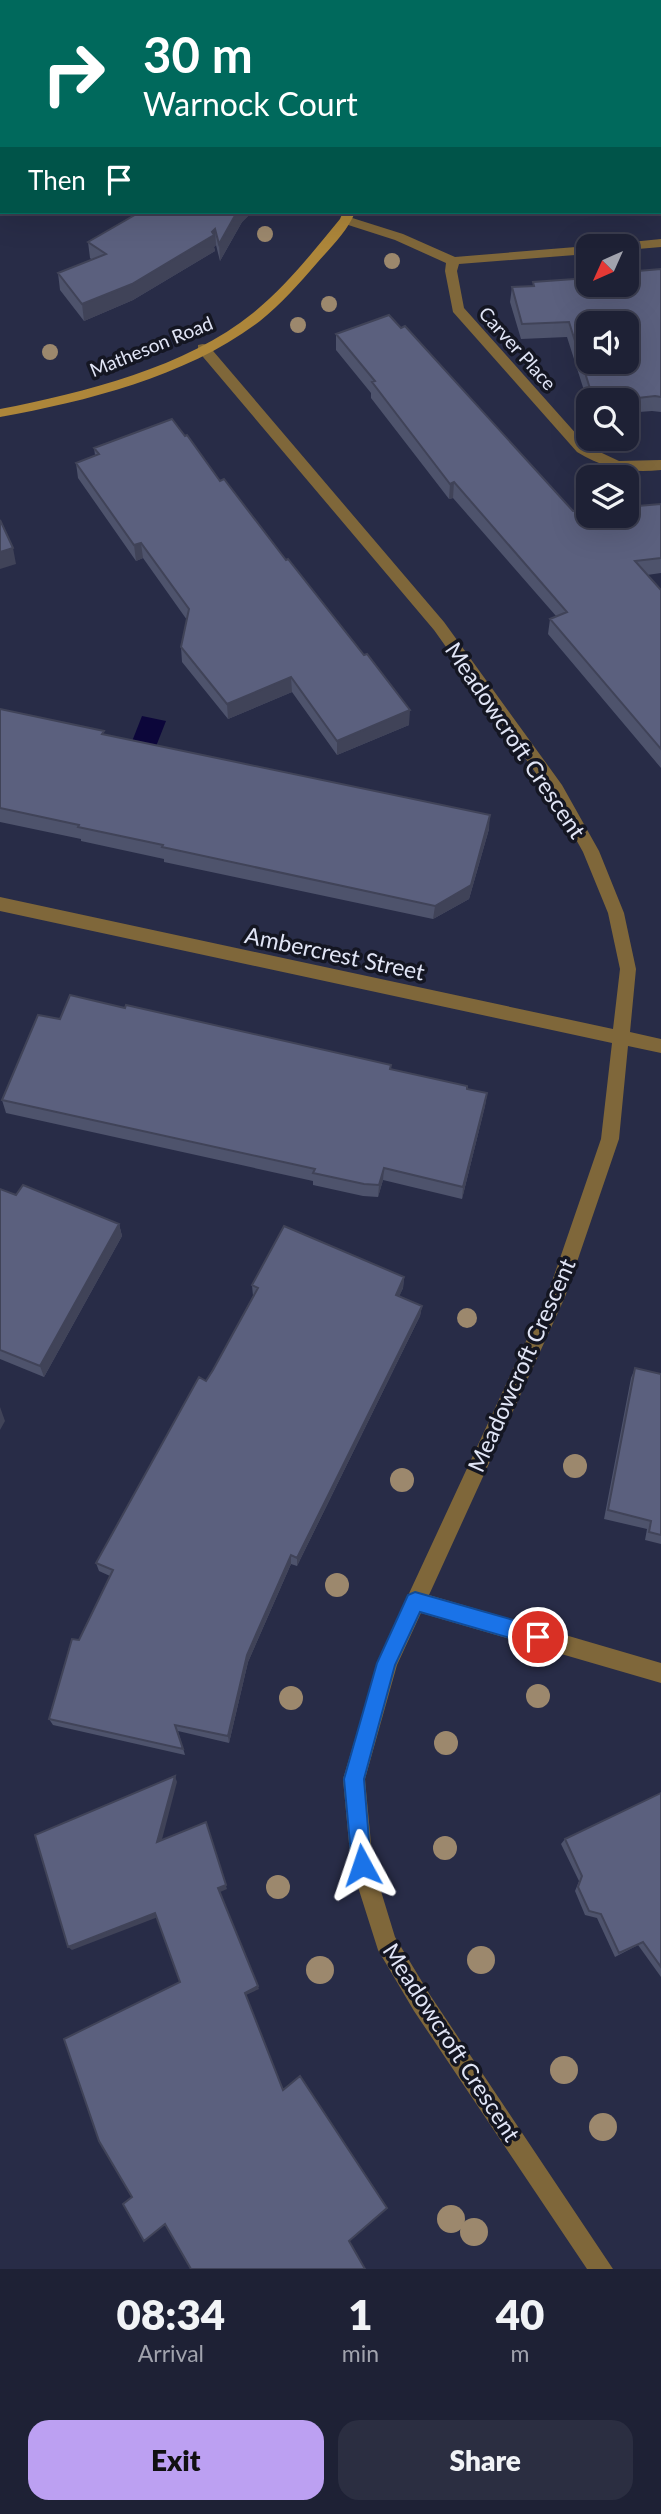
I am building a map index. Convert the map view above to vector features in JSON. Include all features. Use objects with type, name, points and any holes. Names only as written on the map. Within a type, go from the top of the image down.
[{"type":"street","points":[[348,216],[453,261],[576,251]]},
{"type":"street","name":"Matheson Road","points":[[0,413],[89,391],[148,372],[232,334],[260,313],[304,271],[348,216]]},
{"type":"street","points":[[639,245],[661,243]]},
{"type":"street","name":"Carver Place","points":[[453,261],[451,271],[458,309],[582,449],[602,462],[628,469],[661,465]]},
{"type":"street","name":"Meadowcroft Crescent","points":[[203,348],[439,626],[556,789],[591,851],[616,913],[628,969],[610,1139],[556,1297],[387,1663],[354,1779],[362,1865],[386,1942],[601,2269]]},
{"type":"street","name":"Ambercrest Street","points":[[0,904],[661,1046]]},
{"type":"street","points":[[415,1601],[661,1673]]},
{"type":"shaded area","points":[[142,716],[166,721],[153,754],[129,749]]},
{"type":"building","points":[[137,214],[236,214],[219,244],[215,229],[212,232],[214,235],[132,284],[82,304],[58,273],[106,254],[88,242]]},
{"type":"building","points":[[661,269],[661,397],[639,398],[639,388],[590,388],[585,374],[639,374],[639,311],[576,311],[576,344],[569,322],[522,324],[512,287],[534,286],[533,282],[576,279],[576,298],[639,298],[639,271]]},
{"type":"building","points":[[389,315],[401,328],[405,326],[573,511],[576,511],[576,528],[639,528],[639,506],[661,504],[661,558],[635,561],[661,590],[661,749],[550,619],[567,612],[454,482],[450,484],[372,382],[375,381],[336,334]]},
{"type":"building","points":[[172,419],[220,481],[224,479],[286,560],[288,559],[364,655],[367,654],[410,710],[337,741],[291,677],[227,704],[181,647],[189,609],[141,543],[134,545],[76,463],[99,454],[94,448]]},
{"type":"building","points":[[0,520],[13,548],[0,552]]},
{"type":"building","points":[[0,709],[104,731],[102,734],[490,815],[471,885],[435,906],[162,847],[163,845],[0,808]]},
{"type":"building","points":[[70,995],[125,1008],[126,1005],[391,1065],[390,1069],[487,1093],[463,1187],[384,1168],[379,1185],[364,1184],[313,1173],[315,1169],[2,1100],[38,1015],[60,1019]]},
{"type":"building","points":[[23,1185],[119,1224],[40,1366],[0,1350],[0,1189],[16,1195]]},
{"type":"building","points":[[284,1226],[404,1277],[396,1295],[422,1306],[297,1558],[291,1555],[247,1655],[228,1736],[175,1725],[183,1749],[49,1719],[72,1639],[79,1640],[113,1570],[96,1563],[199,1377],[206,1381],[213,1370],[258,1288],[252,1285]]},
{"type":"building","points":[[635,1368],[661,1374],[661,1535],[649,1532],[651,1521],[608,1510]]},
{"type":"building","points":[[175,1776],[157,1842],[206,1822],[226,1885],[218,1888],[258,1986],[245,1993],[283,2090],[300,2076],[387,2208],[349,2241],[365,2269],[191,2269],[165,2224],[144,2241],[123,2204],[132,2197],[99,2141],[64,2039],[180,1982],[155,1913],[68,1947],[35,1835]]},
{"type":"building","points":[[661,1793],[661,1967],[643,1942],[619,1953],[601,1914],[589,1911],[578,1887],[582,1876],[565,1839]]},
{"type":"route","points":[[362,1865],[354,1779],[387,1663],[415,1601],[538,1637]]}]
